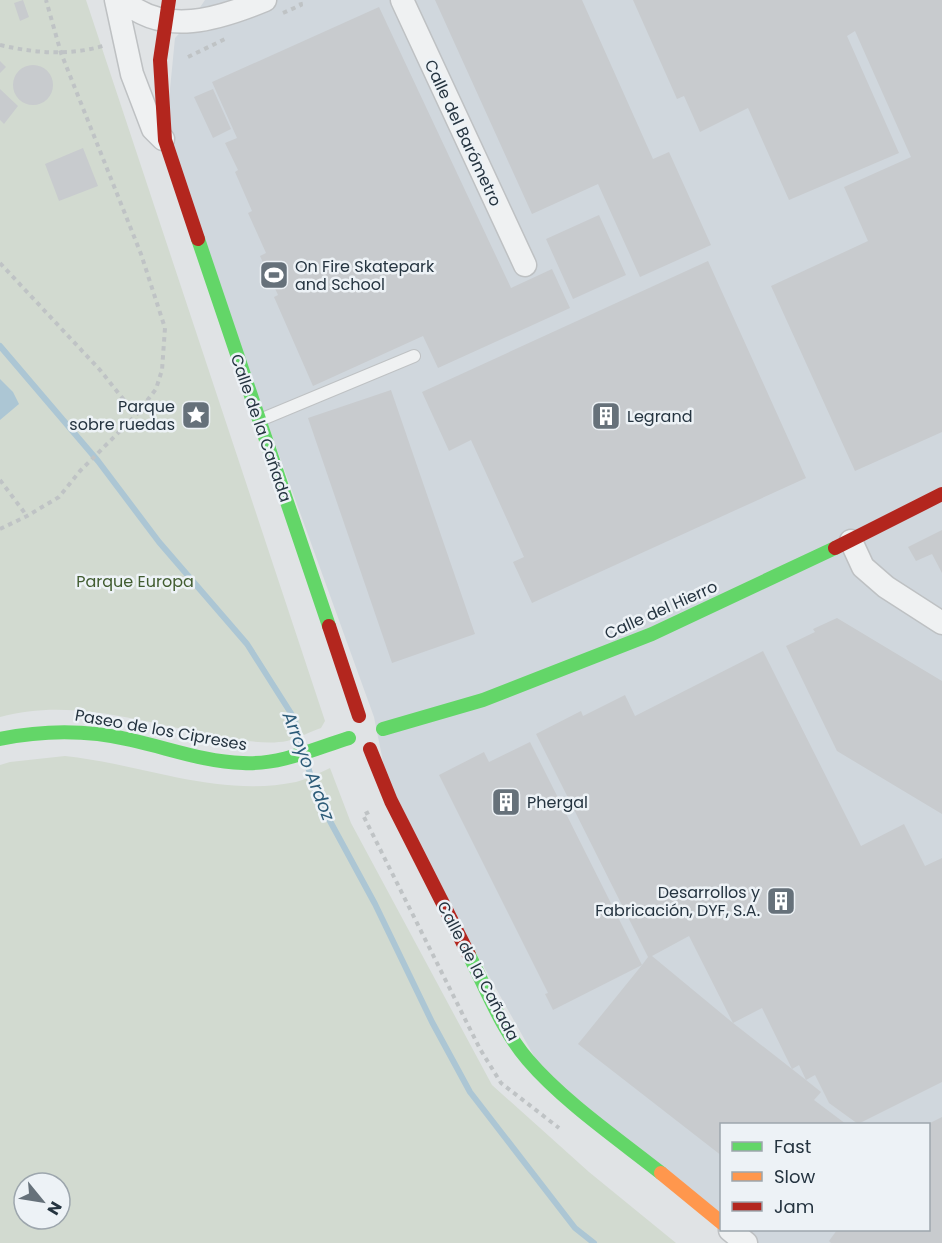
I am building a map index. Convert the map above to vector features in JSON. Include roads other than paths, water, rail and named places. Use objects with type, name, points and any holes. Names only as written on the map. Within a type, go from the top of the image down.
[{"type":"street","points":[[117,0],[132,74],[153,129],[165,140]]},
{"type":"street","points":[[123,0],[137,11],[154,19],[168,11],[190,22],[272,7]]},
{"type":"street","points":[[170,62],[175,38],[190,22],[205,0]]},
{"type":"street","name":"Calle del Barómetro","points":[[402,0],[525,265]]},
{"type":"street","name":"Calle de la Cañada","points":[[168,11],[170,62],[165,140],[359,716]]},
{"type":"street","name":"Calle del Hierro","points":[[383,729],[483,700],[651,634],[851,541],[942,494]]},
{"type":"street","points":[[851,541],[863,567],[886,587],[942,623]]},
{"type":"street","points":[[359,716],[374,717],[383,729],[381,741],[370,749],[357,748],[349,738],[350,725],[359,716]]},
{"type":"street","name":"Paseo de los Cipreses","points":[[0,739],[63,730],[114,736],[191,755],[233,762],[261,763],[295,756],[349,738]]},
{"type":"street","name":"Calle de la Cañada","points":[[370,749],[401,822],[506,1028],[526,1058],[549,1083],[720,1221]]},
{"type":"street","points":[[731,1231],[746,1243]]},
{"type":"lane","points":[[259,420],[414,356]]},
{"type":"water","points":[[0,379],[13,392],[19,404],[0,420]]},
{"type":"waterway","name":"Arroyo Ardoz","points":[[0,346],[98,461],[159,542],[247,644],[294,718],[302,745]]},
{"type":"waterway","name":"Arroyo Ardoz","points":[[307,764],[318,799],[375,904],[432,1022],[470,1092],[575,1228],[594,1243]]},
{"type":"place","name":"On Fire Skatepark and School","points":[[274,275]]},
{"type":"place","name":"Parque sobre ruedas","points":[[196,415]]},
{"type":"place","name":"Legrand","points":[[606,416]]},
{"type":"place","name":"Phergal","points":[[506,802]]},
{"type":"place","name":"Desarrollos y Fabricación, DYF, S.A.","points":[[781,901]]},
{"type":"park label","name":"Parque Europa","points":[[135,581]]}]
